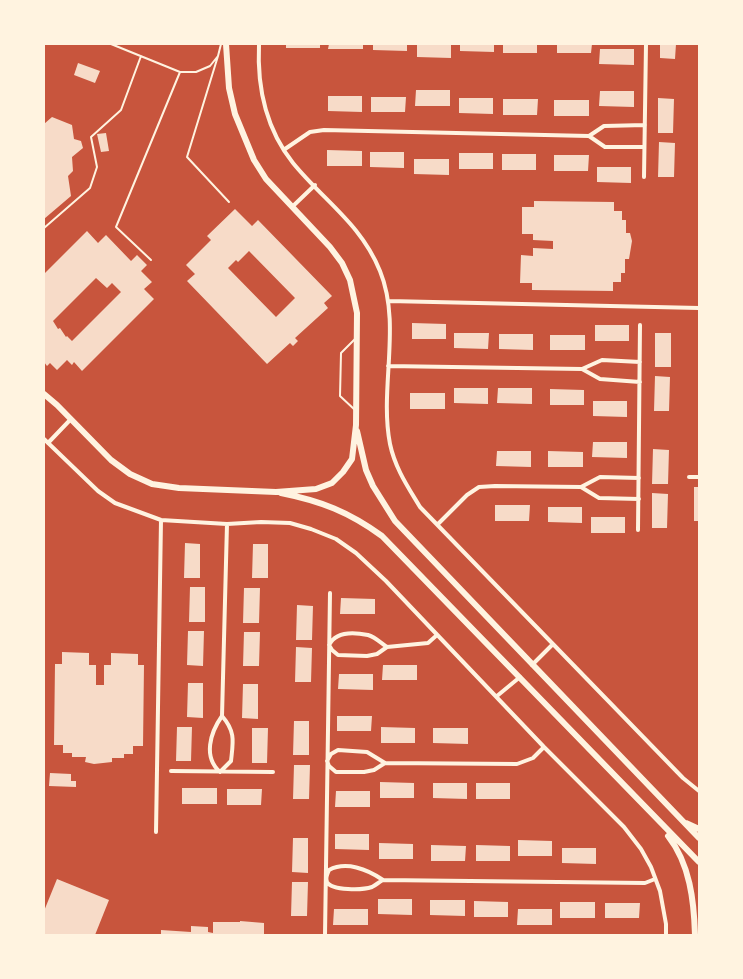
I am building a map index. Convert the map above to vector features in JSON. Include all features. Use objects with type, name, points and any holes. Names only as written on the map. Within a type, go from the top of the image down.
[{"type":"main road","points":[[44,394],[57,405],[70,420],[111,460],[130,474],[152,484],[179,488],[276,492],[316,489],[332,483],[352,460],[356,425],[357,313],[350,280],[342,263],[330,247],[266,179],[254,160],[242,136],[234,114],[229,88],[226,44]]},
{"type":"main road","points":[[356,425],[369,475],[383,503],[395,521],[699,838]]},
{"type":"main road","points":[[276,492],[308,498],[338,509],[382,536],[520,676],[654,817],[699,862]]},
{"type":"main road","points":[[654,817],[680,853],[687,874],[695,914],[695,935]]},
{"type":"main road","points":[[682,820],[699,829]]},
{"type":"street","points":[[259,44],[258,63],[261,93],[275,135],[293,163],[351,222],[364,239],[376,263],[389,300],[388,413],[390,444],[398,470],[407,487],[420,507],[683,778],[699,791]]},
{"type":"street","points":[[644,177],[646,44]]},
{"type":"street","points":[[285,150],[310,132],[324,130],[589,136],[604,126],[645,126]]},
{"type":"street","points":[[589,136],[605,148],[644,147]]},
{"type":"street","points":[[292,207],[315,185]]},
{"type":"street","points":[[389,300],[699,308]]},
{"type":"street","points":[[638,530],[640,325]]},
{"type":"street","points":[[388,366],[582,369],[602,360],[640,362]]},
{"type":"street","points":[[582,369],[600,379],[640,382]]},
{"type":"street","points":[[48,443],[70,420]]},
{"type":"street","points":[[44,439],[98,492],[115,503],[161,520],[227,524],[261,522],[290,523],[311,529],[336,539],[356,553],[386,581],[544,747],[624,827],[651,867],[660,891],[666,924],[666,935]]},
{"type":"street","points":[[438,524],[468,495],[479,487],[581,487],[600,477],[639,478]]},
{"type":"street","points":[[689,477],[699,477]]},
{"type":"street","points":[[581,487],[599,498],[639,499]]},
{"type":"street","points":[[156,832],[161,520]]},
{"type":"street","points":[[220,772],[213,766],[210,759],[212,735],[215,726],[222,716],[227,524]]},
{"type":"street","points":[[325,935],[330,593]]},
{"type":"street","points":[[329,645],[333,637],[340,634],[369,635],[387,647]]},
{"type":"street","points":[[329,645],[338,655],[367,656],[376,654],[387,647],[428,644],[437,635]]},
{"type":"street","points":[[532,665],[553,644]]},
{"type":"street","points":[[497,696],[520,676]]},
{"type":"street","points":[[220,772],[232,761],[233,736],[229,724],[222,716]]},
{"type":"street","points":[[327,761],[329,766],[336,772],[364,772],[374,770],[385,764],[517,764],[534,758],[544,747]]},
{"type":"street","points":[[327,761],[331,754],[338,750],[367,752],[385,764]]},
{"type":"street","points":[[171,771],[273,772]]},
{"type":"street","points":[[382,880],[372,887],[362,889],[334,888],[327,882],[326,878],[329,870],[336,866],[364,868],[382,880],[645,883],[655,879]]},
{"type":"lane","points":[[112,44],[180,72],[196,72],[210,66],[218,56]]},
{"type":"lane","points":[[221,44],[187,157],[229,202]]},
{"type":"lane","points":[[44,228],[90,188],[97,167],[91,137],[121,110],[141,56]]},
{"type":"lane","points":[[151,260],[116,227],[180,72]]},
{"type":"lane","points":[[356,411],[340,396],[341,353],[357,336]]},
{"type":"building","points":[[286,44],[320,44],[320,48],[286,48]]},
{"type":"building","points":[[329,44],[363,44],[363,49],[328,49]]},
{"type":"building","points":[[373,44],[407,44],[407,51],[373,50]]},
{"type":"building","points":[[417,44],[451,44],[451,58],[417,57]]},
{"type":"building","points":[[460,44],[494,44],[494,52],[460,51]]},
{"type":"building","points":[[503,44],[537,44],[537,53],[503,53]]},
{"type":"building","points":[[557,44],[592,44],[591,53],[557,53]]},
{"type":"building","points":[[660,44],[676,44],[675,59],[660,58]]},
{"type":"building","points":[[600,49],[634,49],[634,65],[599,64]]},
{"type":"building","points":[[78,63],[100,71],[95,83],[74,75]]},
{"type":"building","points":[[416,90],[450,90],[450,106],[415,106]]},
{"type":"building","points":[[600,91],[634,91],[634,107],[599,106]]},
{"type":"building","points":[[328,96],[362,96],[362,112],[328,111]]},
{"type":"building","points":[[371,97],[406,97],[405,112],[371,112]]},
{"type":"building","points":[[459,98],[493,98],[493,114],[459,113]]},
{"type":"building","points":[[658,98],[674,99],[673,133],[658,133]]},
{"type":"building","points":[[503,99],[538,99],[537,115],[503,115]]},
{"type":"building","points":[[554,100],[589,100],[589,116],[554,116]]},
{"type":"building","points":[[52,117],[72,125],[74,139],[81,141],[83,148],[72,157],[73,171],[68,176],[71,196],[44,219],[44,124]]},
{"type":"building","points":[[106,133],[109,151],[101,152],[97,134]]},
{"type":"building","points":[[659,142],[675,143],[674,177],[658,177]]},
{"type":"building","points":[[327,150],[362,151],[362,166],[327,166]]},
{"type":"building","points":[[370,152],[404,152],[404,168],[370,167]]},
{"type":"building","points":[[459,153],[493,153],[493,169],[459,169]]},
{"type":"building","points":[[502,154],[536,154],[536,170],[502,170]]},
{"type":"building","points":[[554,155],[589,155],[588,171],[554,171]]},
{"type":"building","points":[[414,159],[449,159],[449,175],[414,174]]},
{"type":"building","points":[[597,167],[631,167],[631,183],[597,182]]},
{"type":"building","points":[[534,201],[614,202],[614,211],[622,211],[622,220],[626,220],[626,233],[630,233],[632,241],[629,259],[625,259],[625,273],[621,273],[621,282],[613,282],[613,291],[532,290],[532,283],[520,283],[521,255],[533,256],[533,248],[553,249],[553,241],[533,240],[533,234],[522,234],[522,207],[534,207]]},
{"type":"building","points":[[235,209],[252,226],[258,220],[332,296],[324,303],[328,308],[295,338],[298,341],[293,346],[290,343],[267,364],[187,281],[195,274],[186,265],[211,240],[207,236]],"holes":[[[249,251],[295,298],[276,317],[228,268],[236,260],[238,262]]]},
{"type":"building","points":[[87,231],[98,243],[106,235],[131,261],[137,255],[147,265],[141,271],[152,282],[144,289],[154,299],[82,371],[74,362],[72,365],[67,360],[57,370],[50,363],[47,366],[44,362],[44,274]],"holes":[[[96,278],[107,288],[112,283],[121,292],[72,341],[67,336],[66,337],[53,321]]]},
{"type":"building","points":[[412,323],[446,324],[446,339],[412,339]]},
{"type":"building","points":[[595,325],[629,325],[629,341],[595,341]]},
{"type":"building","points":[[454,333],[489,333],[488,349],[454,348]]},
{"type":"building","points":[[655,333],[671,333],[671,367],[655,367]]},
{"type":"building","points":[[499,334],[533,334],[533,350],[499,349]]},
{"type":"building","points":[[550,335],[585,335],[585,350],[550,350]]},
{"type":"building","points":[[655,376],[670,377],[669,411],[654,411]]},
{"type":"building","points":[[454,388],[488,388],[488,404],[454,403]]},
{"type":"building","points":[[498,388],[532,388],[532,404],[497,403]]},
{"type":"building","points":[[550,389],[584,390],[584,405],[550,405]]},
{"type":"building","points":[[410,393],[445,393],[445,409],[410,409]]},
{"type":"building","points":[[593,401],[627,401],[627,417],[593,416]]},
{"type":"building","points":[[593,442],[627,442],[627,458],[592,457]]},
{"type":"building","points":[[653,449],[669,450],[668,484],[652,484]]},
{"type":"building","points":[[497,451],[531,451],[531,467],[496,466]]},
{"type":"building","points":[[548,451],[583,452],[583,467],[548,467]]},
{"type":"building","points":[[694,487],[699,487],[699,521],[694,521]]},
{"type":"building","points":[[652,493],[668,494],[667,528],[652,528]]},
{"type":"building","points":[[495,505],[530,505],[529,521],[495,521]]},
{"type":"building","points":[[548,507],[582,507],[582,523],[548,522]]},
{"type":"building","points":[[591,517],[625,517],[625,533],[591,533]]},
{"type":"building","points":[[185,543],[200,544],[200,578],[184,578]]},
{"type":"building","points":[[253,544],[268,544],[268,578],[252,578]]},
{"type":"building","points":[[190,587],[205,587],[205,622],[189,622]]},
{"type":"building","points":[[244,588],[260,588],[259,623],[243,623]]},
{"type":"building","points":[[341,598],[375,599],[375,614],[340,614]]},
{"type":"building","points":[[297,605],[313,606],[312,640],[296,640]]},
{"type":"building","points":[[188,631],[204,631],[203,666],[187,665]]},
{"type":"building","points":[[244,632],[260,632],[259,666],[243,666]]},
{"type":"building","points":[[296,647],[312,648],[311,682],[295,682]]},
{"type":"building","points":[[62,652],[89,653],[89,665],[96,665],[96,685],[104,685],[104,665],[111,665],[111,653],[138,654],[138,665],[144,665],[143,746],[133,746],[133,754],[124,754],[124,758],[112,758],[112,762],[94,764],[85,762],[86,757],[72,757],[72,753],[63,753],[63,745],[54,745],[55,664],[62,664]]},
{"type":"building","points":[[383,665],[417,665],[417,680],[382,680]]},
{"type":"building","points":[[339,674],[373,674],[373,690],[338,689]]},
{"type":"building","points":[[188,683],[203,683],[203,718],[187,717]]},
{"type":"building","points":[[243,684],[258,684],[258,719],[242,718]]},
{"type":"building","points":[[337,716],[372,716],[371,731],[337,731]]},
{"type":"building","points":[[294,721],[309,721],[309,755],[293,755]]},
{"type":"building","points":[[177,727],[192,727],[191,761],[176,761]]},
{"type":"building","points":[[381,727],[415,728],[415,743],[381,743]]},
{"type":"building","points":[[252,728],[268,728],[267,763],[252,763]]},
{"type":"building","points":[[433,728],[468,728],[468,744],[433,743]]},
{"type":"building","points":[[294,765],[310,765],[309,799],[293,799]]},
{"type":"building","points":[[50,773],[71,774],[71,781],[76,781],[76,787],[49,786]]},
{"type":"building","points":[[380,782],[414,783],[414,798],[380,798]]},
{"type":"building","points":[[433,783],[467,783],[467,799],[433,798]]},
{"type":"building","points":[[476,783],[510,783],[510,799],[476,799]]},
{"type":"building","points":[[182,788],[217,788],[217,804],[182,804]]},
{"type":"building","points":[[227,789],[262,789],[261,805],[227,805]]},
{"type":"building","points":[[336,791],[370,791],[370,807],[335,807]]},
{"type":"building","points":[[335,834],[369,834],[369,850],[335,849]]},
{"type":"building","points":[[293,838],[308,838],[308,873],[292,872]]},
{"type":"building","points":[[518,840],[552,841],[552,856],[518,856]]},
{"type":"building","points":[[379,843],[413,844],[413,859],[379,859]]},
{"type":"building","points":[[431,845],[466,846],[465,861],[431,861]]},
{"type":"building","points":[[476,845],[510,846],[510,861],[476,861]]},
{"type":"building","points":[[562,848],[596,848],[596,864],[562,863]]},
{"type":"building","points":[[57,879],[109,900],[95,935],[44,935],[44,911]]},
{"type":"building","points":[[292,882],[308,882],[307,916],[291,916]]},
{"type":"building","points":[[378,899],[412,899],[412,915],[378,914]]},
{"type":"building","points":[[430,900],[465,900],[465,916],[430,915]]},
{"type":"building","points":[[474,901],[508,902],[508,917],[474,917]]},
{"type":"building","points":[[560,902],[595,902],[595,918],[560,918]]},
{"type":"building","points":[[605,903],[640,903],[639,918],[605,918]]},
{"type":"building","points":[[334,909],[368,909],[368,925],[333,925]]},
{"type":"building","points":[[518,909],[552,909],[552,925],[517,925]]},
{"type":"building","points":[[240,921],[264,923],[264,935],[161,935],[161,930],[191,932],[191,926],[208,927],[208,932],[213,933],[213,922]]}]
